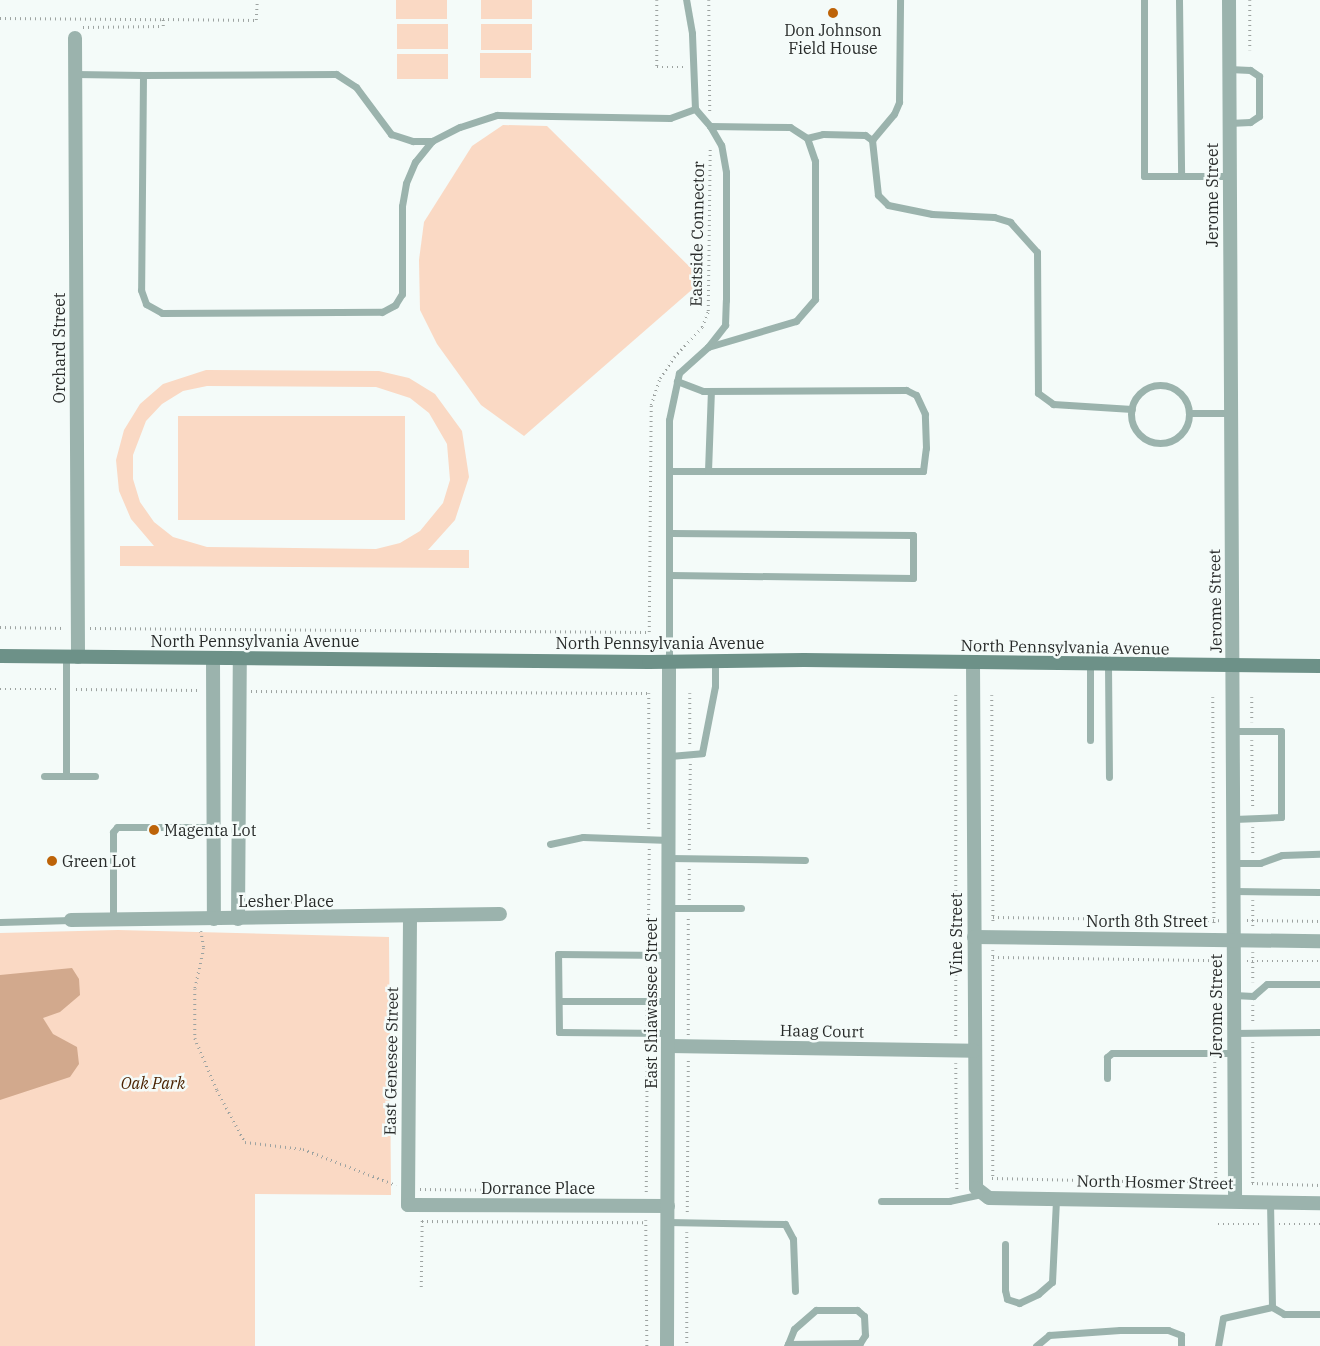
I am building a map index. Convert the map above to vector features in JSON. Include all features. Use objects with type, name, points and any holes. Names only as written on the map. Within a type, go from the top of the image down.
[{"type":"main road","name":"North Pennsylvania Avenue","points":[[0,656],[1320,666]]},
{"type":"street","name":"Jerome Street","points":[[1229,0],[1235,1201]]},
{"type":"street","name":"Orchard Street","points":[[72,657],[75,33]]},
{"type":"street","points":[[213,658],[214,919]]},
{"type":"street","points":[[238,918],[240,659]]},
{"type":"street","name":"East Shiawassee Street","points":[[667,1346],[670,661]]},
{"type":"street","name":"Vine Street","points":[[973,663],[974,1178],[976,1188],[985,1196]]},
{"type":"street","name":"Lesher Place","points":[[71,920],[410,918],[500,914]]},
{"type":"street","name":"East Genesee Street","points":[[410,918],[407,1189],[415,1205]]},
{"type":"street","name":"North 8th Street","points":[[974,937],[1320,941]]},
{"type":"street","name":"Haag Court","points":[[668,1040],[688,1046],[974,1050]]},
{"type":"street","name":"North Hosmer Street","points":[[985,1196],[1056,1199],[1320,1203]]},
{"type":"street","name":"Dorrance Place","points":[[415,1205],[668,1206]]},
{"type":"lane","points":[[670,661],[671,533],[669,420],[679,373],[708,347],[725,325],[726,300],[726,172],[721,144],[710,126],[695,109],[686,0]]},
{"type":"lane","points":[[900,0],[898,102],[894,114],[872,140],[878,195],[882,202],[932,214],[1003,219],[1033,244],[1037,252],[1036,384],[1043,400],[1053,404],[1132,409]]},
{"type":"lane","points":[[1144,0],[1144,176],[1230,176]]},
{"type":"lane","points":[[1179,0],[1180,176]]},
{"type":"lane","points":[[1229,69],[1250,70],[1259,76],[1259,116],[1250,122],[1229,123]]},
{"type":"lane","points":[[75,74],[336,74],[356,87],[391,134],[413,140],[432,140],[460,127],[498,115],[670,118],[695,109]]},
{"type":"lane","points":[[142,75],[141,290],[146,304],[162,313],[382,312],[395,305],[402,294],[402,206],[406,183],[415,162],[432,140]]},
{"type":"lane","points":[[708,347],[796,321],[815,299],[815,161],[807,138],[790,127],[710,126]]},
{"type":"lane","points":[[807,138],[823,134],[865,135],[872,140]]},
{"type":"lane","points":[[670,471],[923,471],[926,448],[925,414],[916,395],[906,390],[703,391],[677,381]]},
{"type":"lane","points":[[1165,385],[1183,395],[1190,413],[1184,430],[1170,441],[1161,443],[1152,442],[1137,431],[1132,409],[1138,395],[1146,388],[1165,385]]},
{"type":"lane","points":[[708,471],[711,391]]},
{"type":"lane","points":[[1190,413],[1230,413]]},
{"type":"lane","points":[[670,575],[913,578],[913,535],[671,533]]},
{"type":"lane","points":[[66,776],[66,689],[72,657]]},
{"type":"lane","points":[[670,756],[702,753],[715,686],[715,661]]},
{"type":"lane","points":[[1090,665],[1090,740]]},
{"type":"lane","points":[[1108,665],[1109,776]]},
{"type":"lane","points":[[1233,731],[1281,731],[1281,817],[1234,819]]},
{"type":"lane","points":[[44,776],[95,776]]},
{"type":"lane","points":[[113,920],[113,832],[117,827],[214,827]]},
{"type":"lane","points":[[550,844],[584,837],[670,840]]},
{"type":"lane","points":[[1234,863],[1260,863],[1282,855],[1320,854]]},
{"type":"lane","points":[[669,858],[805,860]]},
{"type":"lane","points":[[1234,891],[1320,892]]},
{"type":"lane","points":[[669,908],[742,908]]},
{"type":"lane","points":[[0,922],[71,920]]},
{"type":"lane","points":[[668,1040],[647,1033],[559,1032],[558,954],[669,955]]},
{"type":"lane","points":[[1234,995],[1253,996],[1267,984],[1320,984]]},
{"type":"lane","points":[[559,1001],[669,1001]]},
{"type":"lane","points":[[1234,1033],[1320,1032]]},
{"type":"lane","points":[[1107,1078],[1107,1057],[1112,1053],[1234,1053]]},
{"type":"lane","points":[[881,1201],[956,1199],[985,1196]]},
{"type":"lane","points":[[1005,1244],[1005,1290],[1007,1299],[1019,1303],[1038,1294],[1052,1282],[1056,1199]]},
{"type":"lane","points":[[1270,1202],[1272,1307]]},
{"type":"lane","points":[[667,1222],[786,1224],[793,1240],[795,1291]]},
{"type":"lane","points":[[1218,1346],[1223,1318],[1272,1307],[1284,1314],[1320,1314]]},
{"type":"lane","points":[[816,1310],[856,1310],[864,1316],[865,1335],[860,1343],[787,1345],[794,1329],[816,1310]]},
{"type":"lane","points":[[1036,1346],[1049,1335],[1120,1330],[1168,1330],[1180,1335],[1180,1346]]},
{"type":"path","points":[[0,18],[256,20],[257,0]]},
{"type":"path","points":[[657,0],[657,67],[711,67]]},
{"type":"path","name":"Eastside Connector","points":[[71,628],[649,632],[650,413],[660,378],[674,357],[702,327],[708,311],[711,67],[709,0]]},
{"type":"path","points":[[1250,0],[1250,50]]},
{"type":"path","points":[[75,33],[163,26],[163,19]]},
{"type":"path","points":[[65,618],[71,628]]},
{"type":"path","points":[[0,627],[71,628]]},
{"type":"path","points":[[0,689],[213,690]]},
{"type":"path","points":[[240,690],[649,693],[647,1346]]},
{"type":"path","points":[[687,1346],[690,693]]},
{"type":"path","points":[[956,694],[956,1199]]},
{"type":"path","points":[[238,902],[319,902]]},
{"type":"path","points":[[993,917],[1320,921]]},
{"type":"path","points":[[198,919],[204,948],[196,989],[196,1038],[217,1090],[245,1142],[303,1148],[407,1189],[588,1191]]},
{"type":"path","points":[[993,957],[1320,961]]},
{"type":"path","points":[[956,1178],[1320,1185]]},
{"type":"path","points":[[421,1287],[422,1220],[415,1205],[422,1190],[422,1180]]},
{"type":"path","points":[[636,1191],[646,1191]]},
{"type":"path","points":[[422,1220],[646,1222]]},
{"type":"green space","points":[[396,0],[447,0],[447,19],[396,19]]},
{"type":"green space","points":[[481,0],[532,0],[532,19],[481,19]]},
{"type":"green space","points":[[397,24],[448,24],[448,49],[397,49]]},
{"type":"green space","points":[[481,24],[532,24],[532,50],[481,50]]},
{"type":"green space","points":[[480,53],[531,53],[531,78],[480,78]]},
{"type":"green space","points":[[397,54],[448,54],[448,79],[397,79]]},
{"type":"green space","points":[[503,125],[547,126],[703,280],[524,436],[481,405],[437,344],[420,310],[419,260],[424,222],[472,146]]},
{"type":"green space","points":[[206,370],[379,371],[409,378],[435,394],[462,431],[469,477],[455,520],[428,550],[469,550],[469,568],[120,566],[120,546],[154,546],[131,519],[119,491],[116,460],[124,430],[140,404],[163,384]],"holes":[[[207,386],[376,387],[410,398],[429,413],[447,444],[450,480],[443,503],[420,531],[400,543],[376,549],[207,547],[173,537],[154,522],[140,502],[133,479],[133,455],[146,421],[162,404],[183,391]]]},
{"type":"green space","points":[[178,416],[405,416],[405,520],[178,520]]},
{"type":"green space","name":"Oak Park","points":[[118,930],[389,937],[391,1195],[255,1194],[255,1346],[0,1346],[0,933]]},
{"type":"shaded area","points":[[72,968],[79,979],[80,995],[60,1012],[43,1018],[53,1034],[77,1047],[79,1064],[70,1077],[0,1100],[0,975]]},
{"type":"place","name":"Don Johnson Field House","points":[[833,13]]},
{"type":"place","name":"Magenta Lot","points":[[154,830]]},
{"type":"place","name":"Green Lot","points":[[52,861]]}]
